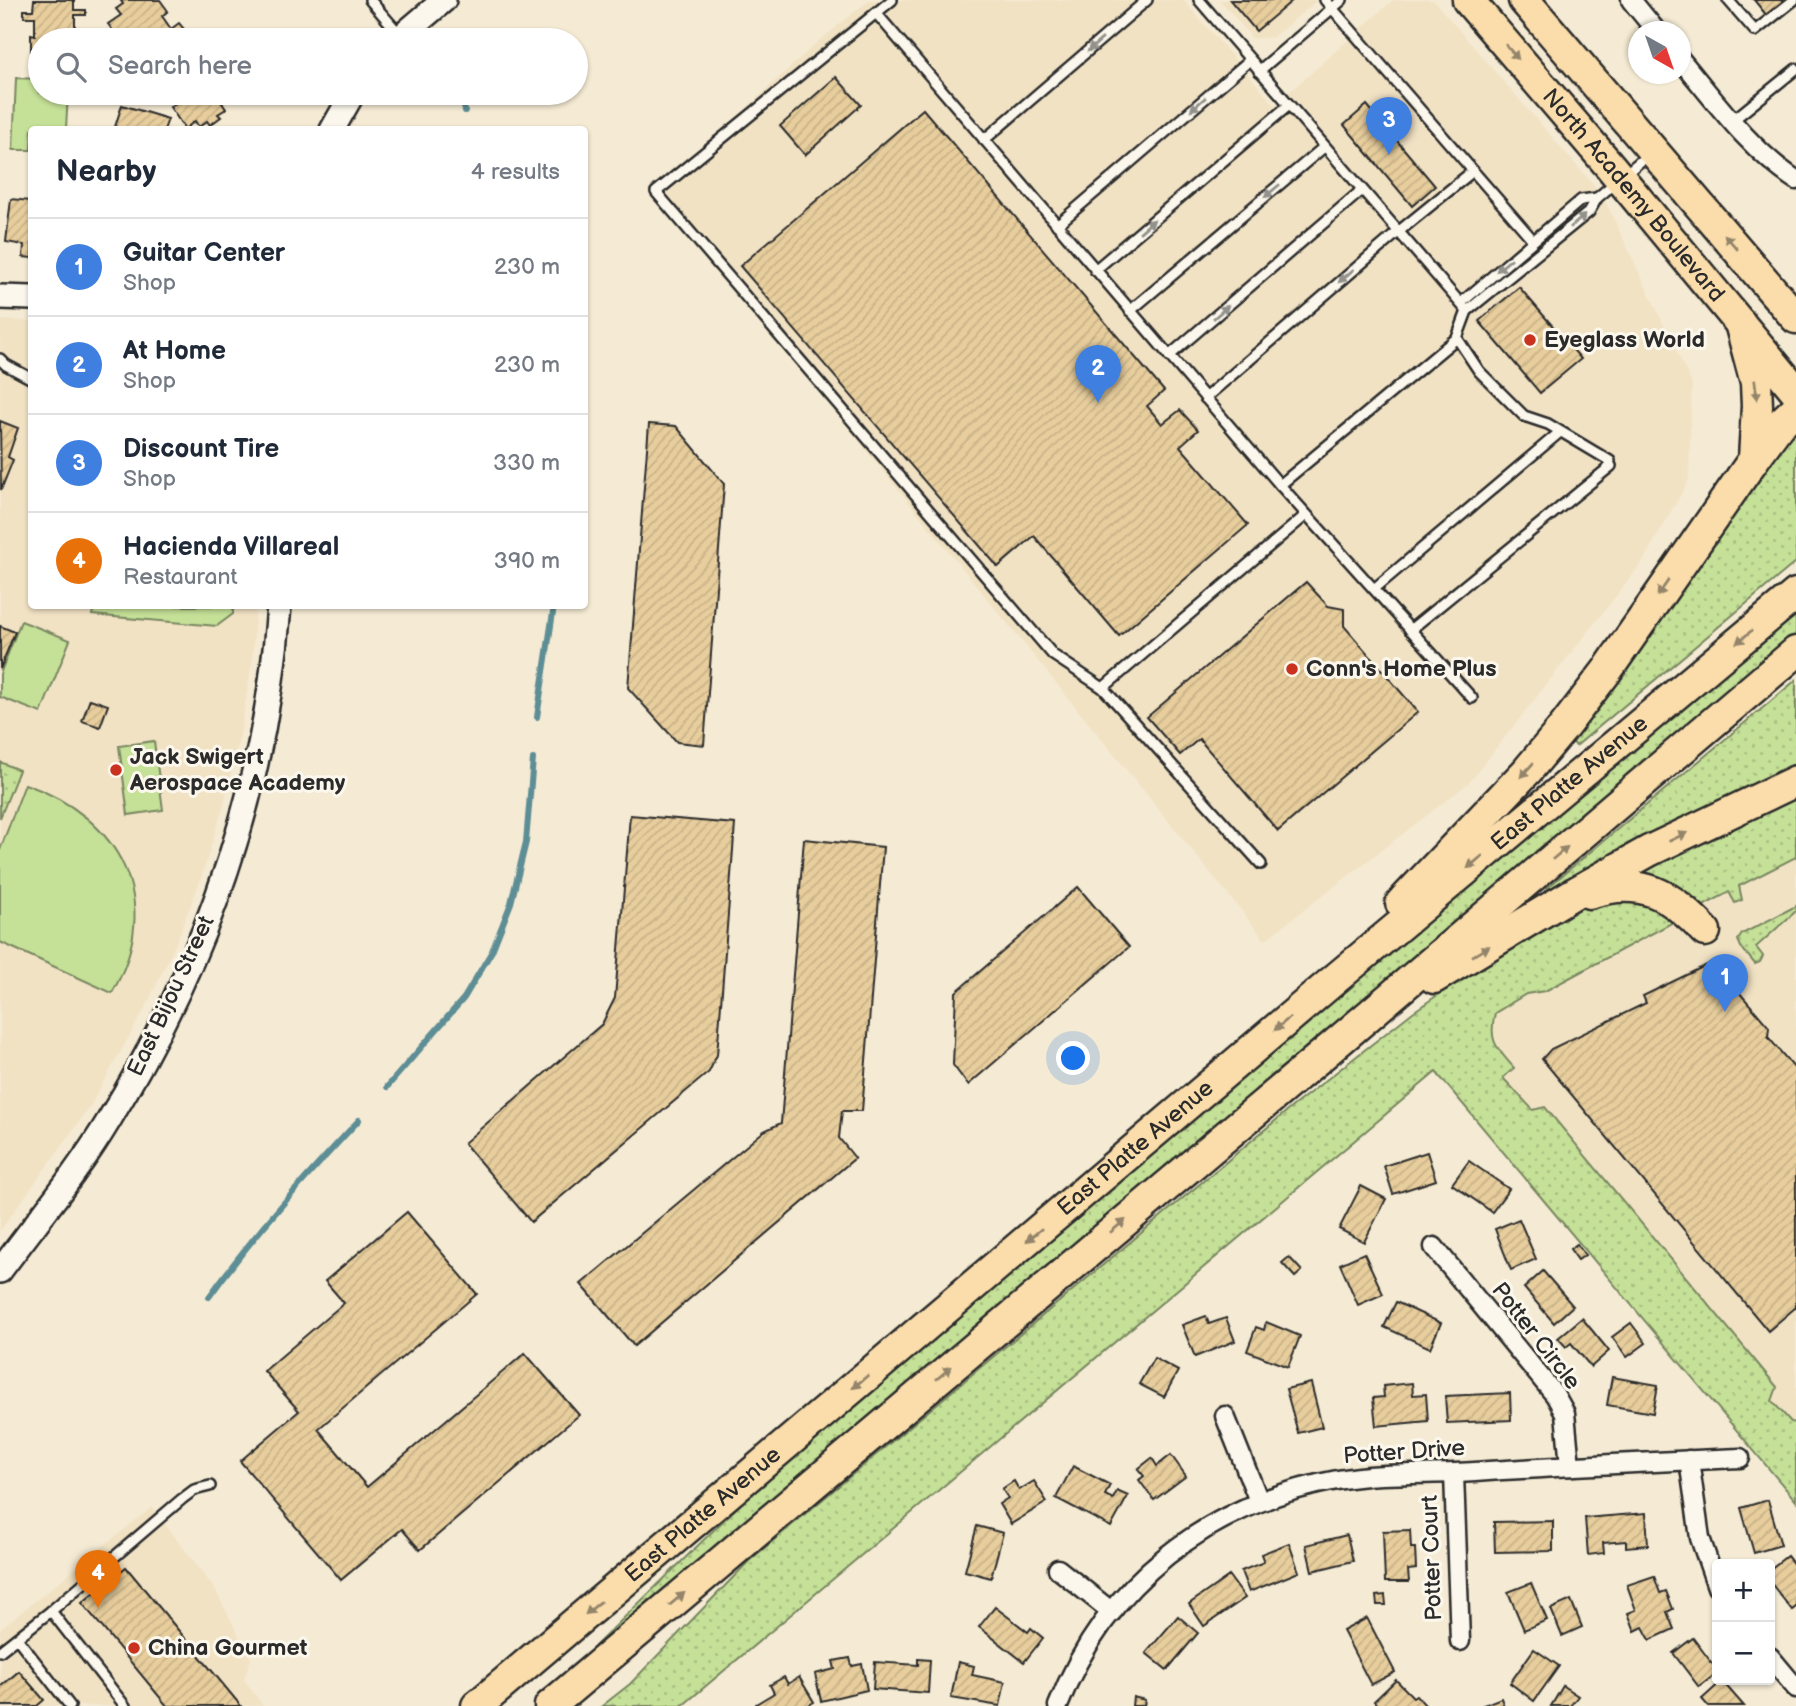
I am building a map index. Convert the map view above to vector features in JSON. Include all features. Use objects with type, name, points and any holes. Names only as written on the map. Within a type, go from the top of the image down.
[{"type":"highway","name":"North Academy Boulevard","points":[[1468,0],[1796,391]]},
{"type":"highway","name":"North Academy Boulevard","points":[[1524,0],[1653,150],[1786,297],[1796,318]]},
{"type":"highway","points":[[1740,323],[1756,383],[1754,459]]},
{"type":"highway","points":[[1334,980],[1377,928],[1527,771],[1563,728],[1613,662],[1754,459],[1779,425],[1796,409]]},
{"type":"highway","name":"East Platte Avenue","points":[[477,1706],[1334,980],[1796,594]]},
{"type":"highway","name":"East Platte Avenue","points":[[550,1706],[1796,652]]},
{"type":"highway","points":[[1340,1040],[1423,985],[1649,851],[1796,782]]},
{"type":"highway","points":[[1556,904],[1596,891],[1639,887],[1666,897],[1682,907],[1705,931]]},
{"type":"street","points":[[1631,0],[1648,21]]},
{"type":"street","points":[[409,28],[433,3]]},
{"type":"street","points":[[1691,71],[1765,156],[1796,180]]},
{"type":"street","points":[[334,126],[346,105]]},
{"type":"street","points":[[0,297],[28,299]]},
{"type":"street","name":"East Bijou Street","points":[[0,1270],[108,1122],[162,1027],[203,938],[231,855],[259,753],[269,696],[279,609]]},
{"type":"street","name":"Potter Circle","points":[[1434,1247],[1555,1395],[1565,1413],[1570,1466]]},
{"type":"street","points":[[1225,1416],[1259,1501]]},
{"type":"street","name":"Potter Drive","points":[[1058,1706],[1080,1657],[1112,1612],[1151,1568],[1200,1531],[1259,1501],[1337,1480],[1740,1458]]},
{"type":"street","points":[[1689,1460],[1700,1538],[1712,1573]]},
{"type":"street","name":"Potter Court","points":[[1454,1474],[1460,1641]]},
{"type":"street","points":[[1058,1569],[1112,1612]]},
{"type":"street","points":[[1775,1663],[1796,1688]]},
{"type":"lane","points":[[370,0],[391,28]]},
{"type":"lane","points":[[892,0],[656,192],[1053,655],[1103,688],[1261,864]]},
{"type":"lane","points":[[984,140],[1147,0]]},
{"type":"lane","points":[[1199,0],[1464,307]]},
{"type":"lane","points":[[1325,0],[1533,240]]},
{"type":"lane","points":[[1259,71],[1342,0]]},
{"type":"lane","points":[[1728,0],[1755,32],[1794,0]]},
{"type":"lane","points":[[876,13],[1280,485],[1472,698]]},
{"type":"lane","points":[[1057,225],[1250,60]]},
{"type":"lane","points":[[1732,121],[1796,69]]},
{"type":"lane","points":[[1096,270],[1289,105]]},
{"type":"lane","points":[[1130,311],[1324,147]]},
{"type":"lane","points":[[1464,307],[1589,212],[1597,198],[1653,150]]},
{"type":"lane","points":[[1205,398],[1473,171]]},
{"type":"lane","points":[[1169,356],[1362,190]]},
{"type":"lane","points":[[1280,485],[1457,338],[1464,307],[1533,240],[1581,200],[1597,198]]},
{"type":"lane","points":[[1410,630],[1611,464],[1548,424],[1524,416],[1479,371],[1457,338]]},
{"type":"lane","points":[[0,359],[28,377]]},
{"type":"lane","points":[[1374,589],[1560,432]]},
{"type":"lane","points":[[1103,688],[1306,514]]},
{"type":"lane","points":[[0,1651],[51,1611],[181,1499],[194,1489],[210,1486]]},
{"type":"lane","points":[[51,1611],[125,1706]]},
{"type":"lane","points":[[17,1638],[70,1706]]},
{"type":"shaded area","points":[[869,0],[1183,0],[1275,105],[1393,0],[1433,0],[1603,196],[1692,384],[1689,480],[1642,563],[1469,783],[1265,940],[656,192],[813,46]]},
{"type":"shaded area","points":[[1220,0],[1318,0],[1273,37],[1253,39]]},
{"type":"shaded area","name":"Jack Swigert Aerospace Academy","points":[[0,320],[28,321],[28,609],[256,609],[252,663],[240,735],[224,804],[202,876],[176,943],[147,1005],[88,1110],[0,1231]]},
{"type":"shaded area","points":[[1796,798],[1796,1501],[1436,1072],[1531,931]]},
{"type":"shaded area","points":[[152,1507],[215,1589],[251,1659],[244,1679],[263,1706],[0,1706],[0,1629]]},
{"type":"green space","points":[[16,78],[28,78],[28,105],[67,105],[66,126],[28,126],[28,150],[13,150]]},
{"type":"green space","points":[[1796,427],[1796,562],[1576,746],[1570,739],[1714,535]]},
{"type":"green space","points":[[1796,600],[1796,637],[593,1653],[595,1646],[807,1439]]},
{"type":"green space","points":[[93,609],[233,609],[233,614],[217,626],[92,615]]},
{"type":"green space","points":[[21,621],[70,640],[41,713],[0,697],[0,674]]},
{"type":"green space","points":[[1796,680],[1796,770],[1553,889],[1547,888]]},
{"type":"green space","points":[[154,741],[163,810],[128,815],[119,746]]},
{"type":"green space","points":[[0,762],[19,770],[0,818]]},
{"type":"green space","points":[[25,784],[58,799],[86,818],[108,840],[124,866],[133,895],[134,926],[127,959],[112,993],[0,942],[0,850]]},
{"type":"green space","points":[[1796,798],[1796,857],[1739,886],[1742,900],[1735,903],[1729,892],[1545,991],[1526,994],[1495,1013],[1492,1030],[1498,1049],[1514,1068],[1503,1078],[1533,1110],[1545,1107],[1777,1387],[1772,1401],[1791,1422],[1796,1423],[1796,1501],[1436,1072],[682,1706],[602,1706],[630,1684],[749,1561],[1293,1106],[1413,1012],[1531,931],[1614,883]]},
{"type":"green space","points":[[1796,906],[1796,911],[1756,947],[1763,956],[1760,962],[1755,964],[1741,947],[1738,940],[1742,934]]},
{"type":"building","points":[[34,0],[74,0],[74,10],[86,10],[86,15],[75,15],[75,28],[35,28],[35,17],[24,17],[24,10],[33,10]]},
{"type":"building","points":[[160,0],[168,11],[162,16],[170,28],[111,28],[108,24],[121,15],[116,9],[123,4],[121,1]]},
{"type":"building","points":[[1230,0],[1293,0],[1256,31]]},
{"type":"building","points":[[1754,0],[1786,0],[1767,16]]},
{"type":"building","points":[[836,77],[861,105],[805,155],[780,126]]},
{"type":"building","points":[[122,105],[168,119],[165,126],[115,126]]},
{"type":"building","points":[[223,105],[226,109],[218,114],[221,117],[210,125],[207,121],[198,126],[195,121],[189,126],[183,126],[170,107]]},
{"type":"building","points":[[1367,105],[1435,186],[1412,206],[1344,125]]},
{"type":"building","points":[[923,109],[1164,391],[1147,406],[1162,424],[1180,410],[1198,430],[1180,446],[1248,525],[1119,636],[1034,536],[998,567],[740,266]]},
{"type":"building","points":[[11,199],[28,201],[28,258],[23,257],[24,245],[6,242]]},
{"type":"building","name":"Eyeglass World","points":[[1519,287],[1581,359],[1540,393],[1479,321]]},
{"type":"building","points":[[0,421],[18,428],[8,457],[13,460],[1,490]]},
{"type":"building","points":[[649,424],[676,426],[724,484],[704,745],[677,742],[628,688]]},
{"type":"building","name":"Conn's Home Plus","points":[[1306,582],[1328,606],[1344,609],[1344,626],[1418,712],[1278,831],[1199,739],[1180,755],[1147,717]]},
{"type":"building","points":[[0,626],[15,632],[0,669]]},
{"type":"building","points":[[90,699],[108,705],[100,727],[82,721]]},
{"type":"building","points":[[630,815],[735,824],[717,1055],[709,1072],[531,1222],[464,1143],[602,1024],[615,998]]},
{"type":"building","points":[[804,839],[883,847],[862,1111],[842,1111],[839,1138],[855,1158],[634,1346],[581,1284],[764,1131],[781,1123]]},
{"type":"building","points":[[1078,887],[1129,947],[968,1085],[953,1065],[956,992]]},
{"type":"building","points":[[1713,962],[1769,1027],[1768,1037],[1796,1070],[1796,1307],[1768,1331],[1542,1059],[1551,1049],[1646,1003],[1643,996]]},
{"type":"building","points":[[1427,1152],[1436,1180],[1393,1194],[1384,1166]]},
{"type":"building","points":[[1469,1161],[1509,1189],[1492,1212],[1452,1184]]},
{"type":"building","points":[[1361,1186],[1386,1199],[1364,1242],[1339,1229]]},
{"type":"building","points":[[407,1212],[477,1294],[318,1429],[367,1487],[525,1353],[579,1415],[420,1550],[402,1529],[341,1580],[240,1461],[299,1411],[264,1371],[344,1303],[325,1281]]},
{"type":"building","points":[[1519,1219],[1536,1259],[1511,1270],[1495,1229]]},
{"type":"building","points":[[1577,1244],[1585,1255],[1578,1260],[1570,1249]]},
{"type":"building","points":[[1364,1253],[1383,1294],[1358,1305],[1340,1264]]},
{"type":"building","points":[[1289,1257],[1302,1271],[1295,1277],[1282,1263]]},
{"type":"building","points":[[1543,1271],[1573,1306],[1554,1323],[1524,1288]]},
{"type":"building","points":[[1396,1302],[1441,1323],[1430,1348],[1384,1327]]},
{"type":"building","points":[[1206,1316],[1209,1324],[1226,1318],[1235,1341],[1195,1357],[1182,1325]]},
{"type":"building","points":[[1582,1318],[1609,1351],[1591,1367],[1571,1343],[1566,1347],[1558,1338]]},
{"type":"building","points":[[1266,1322],[1300,1336],[1288,1367],[1247,1351],[1256,1327],[1264,1330]]},
{"type":"building","points":[[1631,1323],[1646,1343],[1627,1357],[1612,1337]]},
{"type":"building","points":[[1154,1358],[1178,1371],[1164,1397],[1139,1384]]},
{"type":"building","points":[[1612,1377],[1658,1385],[1653,1413],[1607,1405]]},
{"type":"building","points":[[1311,1383],[1322,1427],[1298,1433],[1286,1389]]},
{"type":"building","points":[[1412,1383],[1413,1395],[1426,1394],[1428,1421],[1376,1426],[1373,1398],[1384,1397],[1383,1386]]},
{"type":"building","points":[[1510,1393],[1511,1420],[1447,1423],[1445,1396]]},
{"type":"building","points":[[1171,1455],[1186,1476],[1154,1500],[1139,1480],[1144,1476],[1138,1469],[1152,1458],[1157,1466]]},
{"type":"building","points":[[1073,1466],[1110,1485],[1105,1495],[1113,1499],[1117,1491],[1128,1496],[1111,1527],[1056,1498]]},
{"type":"building","points":[[1014,1481],[1019,1490],[1034,1481],[1047,1502],[1011,1524],[999,1504],[1008,1498],[1002,1489]]},
{"type":"building","points":[[1768,1500],[1781,1545],[1754,1553],[1741,1508]]},
{"type":"building","points":[[1646,1513],[1648,1545],[1626,1547],[1626,1541],[1603,1543],[1604,1553],[1588,1555],[1585,1518]]},
{"type":"building","points":[[1553,1521],[1553,1551],[1495,1552],[1494,1522]]},
{"type":"building","points":[[977,1526],[1003,1533],[991,1578],[965,1571]]},
{"type":"building","points":[[1410,1530],[1411,1548],[1415,1548],[1416,1569],[1408,1570],[1409,1582],[1385,1582],[1383,1531]]},
{"type":"building","points":[[1347,1535],[1353,1561],[1312,1571],[1306,1545]]},
{"type":"building","points":[[1289,1543],[1299,1572],[1249,1592],[1241,1571],[1264,1562],[1261,1554]]},
{"type":"building","points":[[1787,1556],[1796,1567],[1796,1607],[1792,1610],[1775,1588],[1775,1565]]},
{"type":"building","points":[[126,1567],[241,1706],[167,1706],[82,1603]]},
{"type":"building","points":[[1229,1576],[1245,1598],[1204,1626],[1189,1604]]},
{"type":"building","points":[[1654,1576],[1660,1593],[1666,1591],[1673,1609],[1667,1612],[1674,1629],[1650,1640],[1643,1627],[1635,1631],[1628,1613],[1636,1610],[1627,1585]]},
{"type":"building","points":[[1531,1583],[1547,1620],[1524,1630],[1508,1592]]},
{"type":"building","points":[[1385,1595],[1386,1605],[1377,1605],[1376,1596]]},
{"type":"building","points":[[1571,1600],[1582,1627],[1562,1636],[1551,1609]]},
{"type":"building","points":[[995,1607],[1028,1632],[1031,1628],[1043,1638],[1024,1662],[979,1627]]},
{"type":"building","points":[[1178,1616],[1198,1633],[1167,1670],[1146,1653]]},
{"type":"building","points":[[1367,1618],[1395,1672],[1371,1685],[1343,1631]]},
{"type":"building","points":[[1693,1638],[1712,1663],[1712,1677],[1699,1687],[1673,1653]]},
{"type":"building","points":[[1534,1649],[1559,1666],[1534,1701],[1510,1683]]},
{"type":"building","points":[[850,1658],[852,1666],[862,1664],[867,1690],[821,1701],[815,1674],[835,1669],[833,1661]]},
{"type":"building","points":[[918,1659],[930,1660],[928,1693],[873,1689],[875,1662],[918,1665]]},
{"type":"building","points":[[958,1662],[974,1666],[972,1675],[1005,1682],[1000,1706],[951,1698]]},
{"type":"building","points":[[19,1671],[44,1700],[37,1706],[0,1706],[0,1687]]},
{"type":"building","points":[[784,1677],[788,1684],[799,1677],[814,1702],[807,1706],[757,1706],[756,1704],[774,1693],[770,1685]]},
{"type":"building","points":[[1396,1680],[1426,1706],[1378,1706],[1374,1701]]},
{"type":"building","points":[[1718,1685],[1726,1685],[1744,1706],[1708,1706],[1702,1699]]},
{"type":"building","points":[[1563,1686],[1578,1696],[1570,1706],[1551,1706]]},
{"type":"building","points":[[1133,1697],[1145,1700],[1144,1706],[1132,1706]]},
{"type":"building","points":[[1501,1698],[1504,1706],[1481,1706]]},
{"type":"waterway","points":[[464,105],[465,111]]},
{"type":"waterway","points":[[537,717],[554,609]]},
{"type":"waterway","points":[[387,1087],[464,998],[492,951],[511,903],[526,842],[533,759]]},
{"type":"waterway","points":[[209,1297],[262,1228],[359,1120]]},
{"type":"place","name":"Discount Tire","points":[[1389,155]]},
{"type":"place","name":"Eyeglass World","points":[[1530,340]]},
{"type":"place","name":"At Home","points":[[1098,403]]},
{"type":"place","name":"Conn's Home Plus","points":[[1292,669]]},
{"type":"place","name":"Jack Swigert Aerospace Academy","points":[[116,770]]},
{"type":"place","name":"Guitar Center","points":[[1725,1012]]},
{"type":"place","name":"Hacienda Villareal","points":[[98,1608]]},
{"type":"place","name":"China Gourmet","points":[[134,1648]]}]
